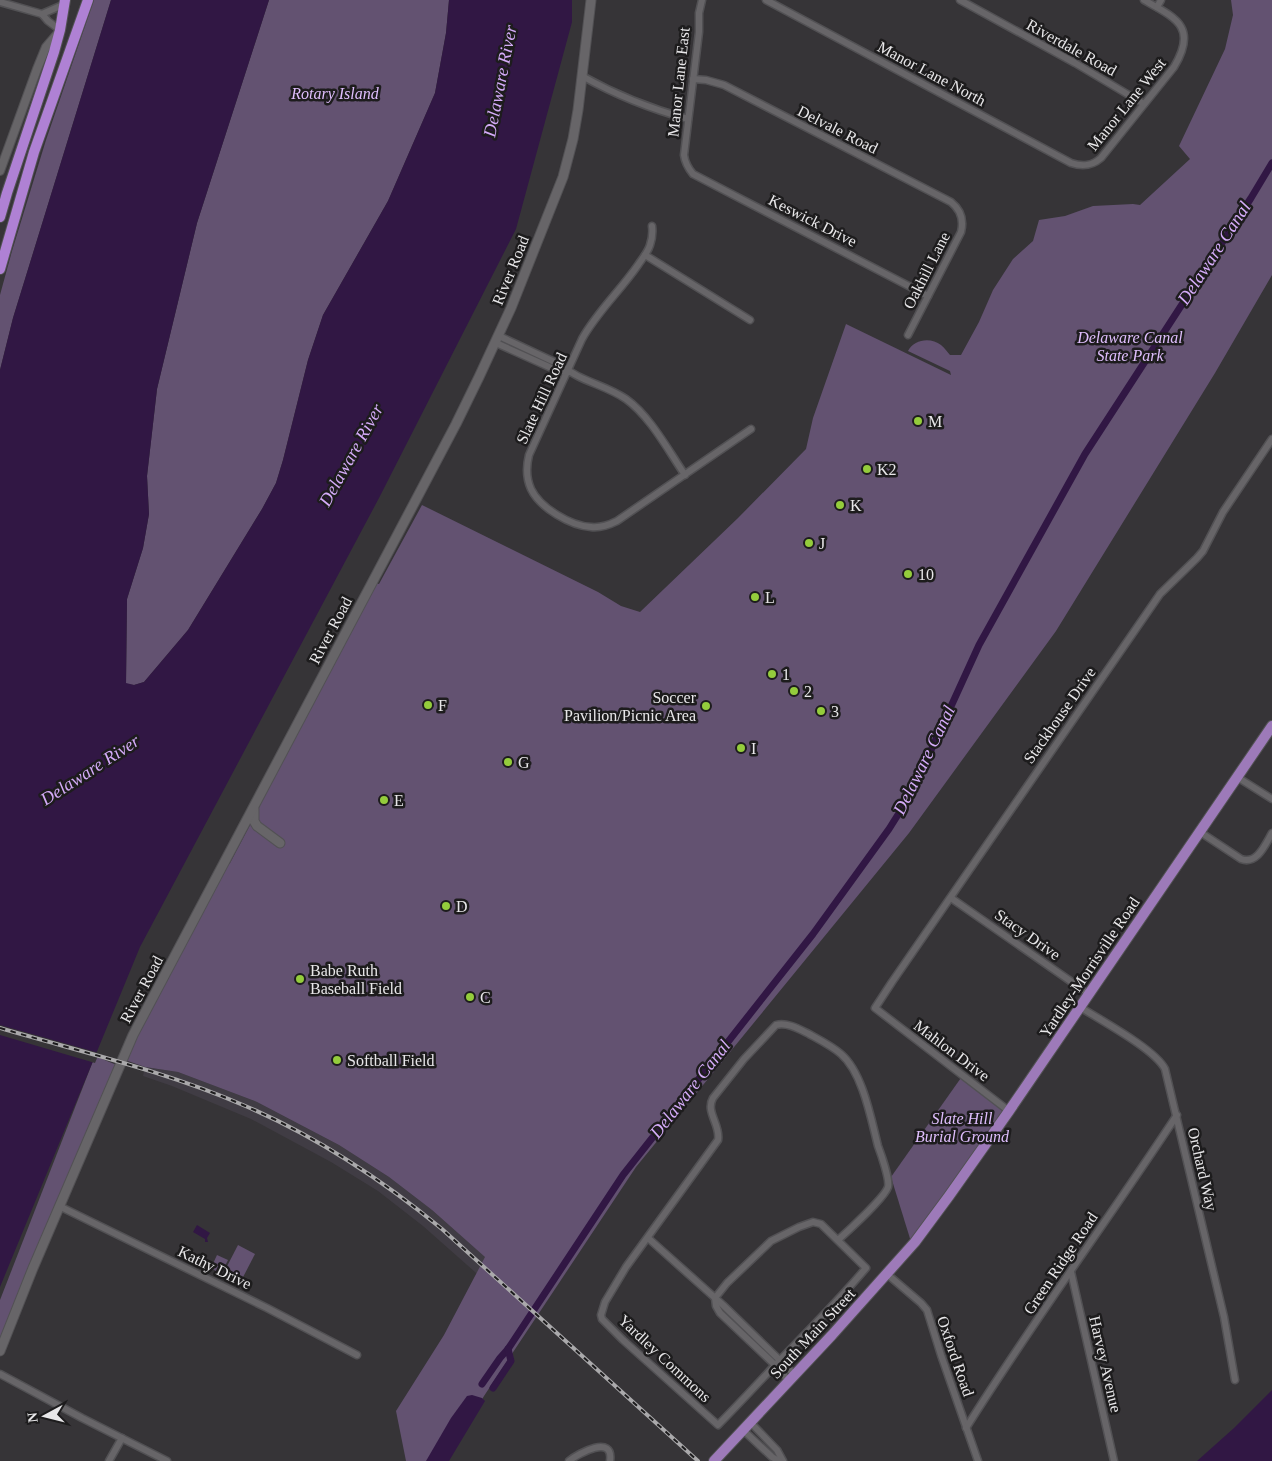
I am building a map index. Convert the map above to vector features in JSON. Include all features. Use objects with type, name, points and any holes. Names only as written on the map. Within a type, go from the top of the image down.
[{"type":"highway","points":[[0,269],[34,152],[88,0]]},
{"type":"highway","points":[[0,217],[50,67],[65,2]]},
{"type":"main road","name":"River Road","points":[[0,1351],[59,1206],[134,1035],[456,424],[497,339],[563,177],[573,139],[591,0]]},
{"type":"main road","name":"Yardley-Morrisville Road","points":[[929,1222],[1009,1111],[1272,726]]},
{"type":"main road","points":[[244,825],[280,843],[257,826],[254,821],[254,806]]},
{"type":"main road","name":"South Main Street","points":[[714,1461],[887,1274],[929,1222]]},
{"type":"street","name":"Manor Lane East","points":[[688,167],[684,155],[702,0]]},
{"type":"street","name":"Manor Lane North","points":[[766,0],[1071,163],[1087,165]]},
{"type":"street","name":"Riverdale Road","points":[[960,0],[1075,63],[1144,104]]},
{"type":"street","name":"Manor Lane West","points":[[1087,165],[1101,158],[1174,67],[1185,44],[1183,31],[1176,20],[1171,15],[1144,0]]},
{"type":"street","points":[[1157,7],[1160,0]]},
{"type":"street","points":[[0,2],[42,14],[60,30],[46,47],[0,171]]},
{"type":"street","points":[[42,14],[65,2]]},
{"type":"street","points":[[582,76],[640,104],[688,120]]},
{"type":"street","name":"Delvale Road","points":[[693,79],[724,85],[951,202],[959,210],[962,217]]},
{"type":"street","name":"Keswick Drive","points":[[688,167],[694,174],[928,296]]},
{"type":"street","name":"Oakhill Lane","points":[[908,335],[961,232],[962,217]]},
{"type":"street","name":"Slate Hill Road","points":[[652,226],[651,244],[645,255],[591,324],[582,339],[569,372],[529,455],[527,472],[530,488],[534,496],[544,506],[569,521],[582,526],[602,527],[617,521],[751,428]]},
{"type":"street","points":[[645,255],[750,320]]},
{"type":"street","points":[[497,339],[558,371],[569,372],[616,393],[634,406],[650,424],[685,475]]},
{"type":"street","name":"Stackhouse Drive","points":[[878,1011],[875,1008],[1160,594],[1203,551],[1223,512],[1271,441]]},
{"type":"street","points":[[1237,777],[1272,799]]},
{"type":"street","points":[[1200,832],[1245,861],[1254,859],[1257,856],[1272,833]]},
{"type":"street","name":"Stacy Drive","points":[[951,898],[1089,994]]},
{"type":"street","name":"Orchard Way","points":[[1080,1007],[1158,1058],[1167,1074],[1224,1318],[1235,1380]]},
{"type":"street","name":"Mahlon Drive","points":[[878,1011],[1009,1111]]},
{"type":"street","name":"Yardley Commons","points":[[715,1298],[727,1283],[771,1241],[813,1222],[821,1224],[866,1268],[840,1298],[718,1425],[602,1319],[601,1315],[613,1288],[718,1140],[719,1131],[713,1120],[711,1101],[776,1025],[790,1026],[806,1033],[841,1054],[856,1073],[866,1103],[888,1187],[868,1211],[838,1240]]},
{"type":"street","name":"Green Ridge Road","points":[[966,1428],[999,1376],[1177,1115]]},
{"type":"street","name":"Kathy Drive","points":[[59,1206],[267,1308],[357,1355]]},
{"type":"street","points":[[648,1238],[780,1360],[792,1378]]},
{"type":"street","name":"Harvey Avenue","points":[[1071,1272],[1114,1461]]},
{"type":"street","name":"Oxford Road","points":[[887,1274],[927,1310],[978,1461]]},
{"type":"street","points":[[715,1298],[716,1306],[720,1313],[775,1366],[792,1378]]},
{"type":"street","points":[[0,1374],[167,1461]]},
{"type":"street","points":[[747,1426],[772,1457],[781,1461]]},
{"type":"street","points":[[747,1426],[777,1450],[781,1461]]},
{"type":"street","points":[[109,1461],[122,1438]]},
{"type":"street","points":[[569,1461],[598,1446],[609,1451],[610,1461]]},
{"type":"shaded area","points":[[145,1067],[178,1072],[257,1102],[339,1145],[389,1177],[432,1210],[525,1292],[512,1307],[423,1226],[378,1191],[331,1162],[251,1119],[143,1076]]},
{"type":"green space","points":[[94,0],[111,0],[13,318],[0,370],[0,295],[46,140]]},
{"type":"green space","name":"Rotary Island","points":[[269,0],[449,0],[446,33],[435,93],[388,201],[323,315],[308,360],[276,483],[188,630],[144,682],[134,685],[126,684],[127,599],[143,548],[149,514],[147,476],[157,389],[197,223]]},
{"type":"green space","name":"Delaware Canal State Park","points":[[1231,0],[1272,0],[1272,275],[1215,373],[1056,631],[909,833],[636,1167],[484,1396],[447,1461],[406,1461],[396,1411],[444,1335],[485,1257],[432,1210],[389,1177],[339,1145],[257,1102],[178,1072],[145,1067],[125,1060],[376,583],[379,584],[422,505],[598,592],[621,606],[640,612],[738,518],[806,449],[813,418],[846,324],[951,375],[950,371],[908,351],[914,344],[928,340],[937,342],[950,355],[961,355],[979,322],[993,290],[1013,259],[1033,241],[1039,220],[1065,216],[1093,206],[1140,205],[1190,159],[1179,146],[1225,49],[1233,15]]},
{"type":"green space","points":[[95,1056],[119,1066],[0,1348],[0,1300]]},
{"type":"green space","name":"Slate Hill Burial Ground","points":[[963,1075],[1009,1111],[912,1245],[891,1177]]},
{"type":"green space","points":[[238,1245],[255,1254],[240,1283],[223,1274]]},
{"type":"green space","points":[[217,1255],[228,1260],[221,1274],[211,1268]]},
{"type":"water","name":"Delaware River","points":[[111,0],[269,0],[197,223],[157,389],[147,476],[149,514],[143,548],[127,599],[126,683],[134,685],[144,682],[188,630],[276,483],[308,360],[323,315],[388,201],[435,93],[446,33],[449,0],[572,0],[572,22],[516,229],[379,498],[140,947],[0,1287],[0,370],[13,318]]},
{"type":"water","points":[[197,1225],[210,1233],[207,1238],[208,1242],[205,1242],[205,1239],[193,1232]]},
{"type":"water","points":[[1272,1390],[1272,1461],[1197,1461],[1234,1428]]},
{"type":"water","points":[[472,1395],[485,1401],[449,1461],[426,1461],[451,1418],[467,1396]]},
{"type":"pier","points":[[0,1025],[99,1053],[95,1063],[0,1035]]},
{"type":"waterway","name":"Delaware Canal","points":[[482,1384],[508,1349],[623,1175],[813,934],[889,829],[911,794],[979,645],[1085,454],[1272,163]]},
{"type":"waterway","name":"Delaware Canal","points":[[493,1388],[511,1361],[508,1349]]},
{"type":"railway","points":[[0,1028],[153,1072],[213,1093],[270,1117],[347,1160],[395,1193],[442,1229],[698,1461]]},
{"type":"place","name":"M","points":[[918,421]]},
{"type":"place","name":"K2","points":[[867,469]]},
{"type":"place","name":"K","points":[[840,505]]},
{"type":"place","name":"J","points":[[809,543]]},
{"type":"place","name":"10","points":[[908,574]]},
{"type":"place","name":"L","points":[[755,597]]},
{"type":"place","name":"1","points":[[772,674]]},
{"type":"place","name":"2","points":[[794,691]]},
{"type":"place","name":"F","points":[[428,705]]},
{"type":"place","name":"Soccer Pavilion/Picnic Area","points":[[706,706]]},
{"type":"place","name":"3","points":[[821,711]]},
{"type":"place","name":"I","points":[[741,748]]},
{"type":"place","name":"G","points":[[508,762]]},
{"type":"place","name":"E","points":[[384,800]]},
{"type":"place","name":"D","points":[[446,906]]},
{"type":"place","name":"Babe Ruth Baseball Field","points":[[300,979]]},
{"type":"place","name":"C","points":[[470,997]]},
{"type":"place","name":"Softball Field","points":[[337,1060]]}]
